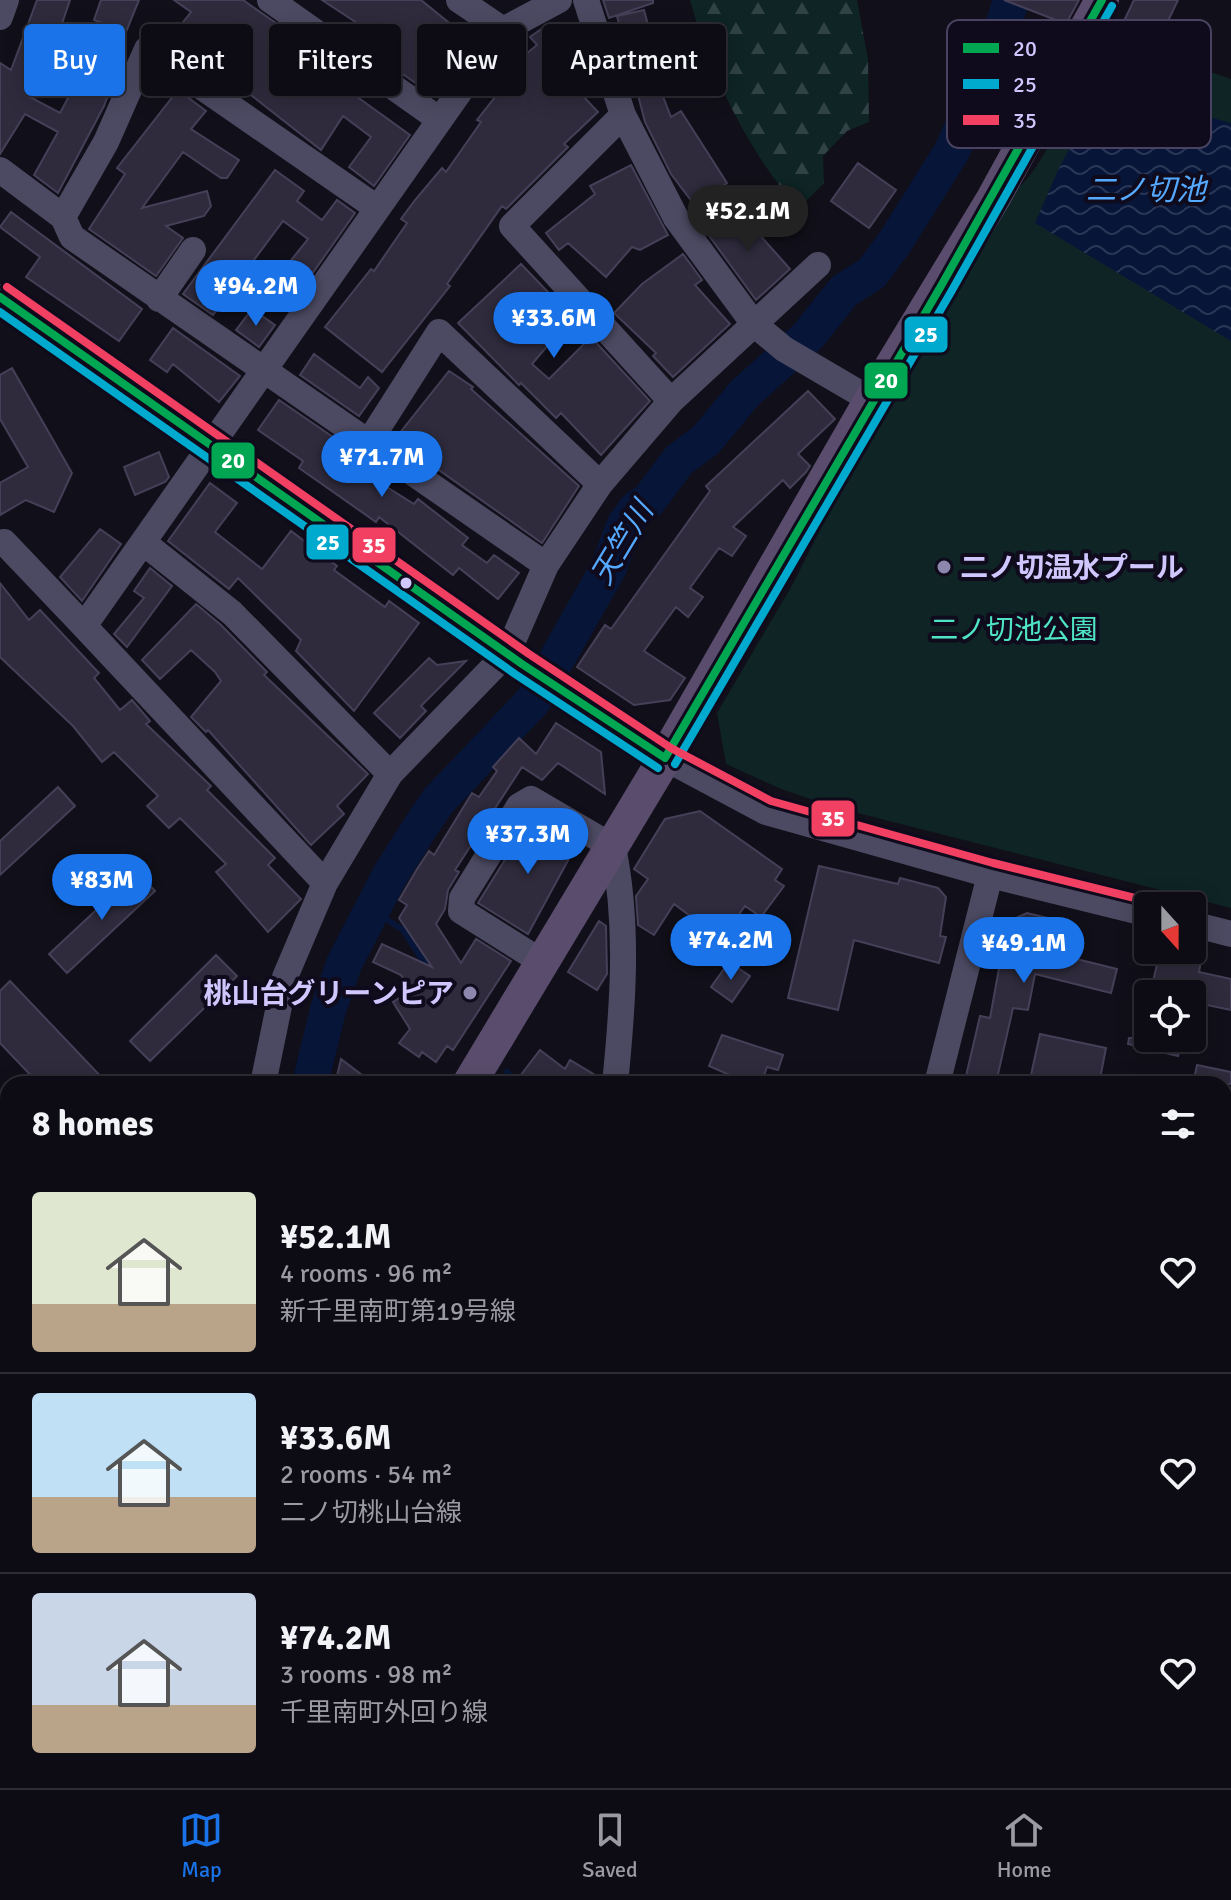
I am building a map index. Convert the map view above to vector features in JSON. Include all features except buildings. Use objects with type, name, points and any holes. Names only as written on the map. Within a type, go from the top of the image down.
[{"type":"main road","points":[[1091,20],[1102,0]]},
{"type":"main road","points":[[474,1076],[613,847],[871,400],[1021,148]]},
{"type":"street","points":[[0,17],[6,0]]},
{"type":"street","points":[[270,0],[440,120]]},
{"type":"street","points":[[459,0],[494,24]]},
{"type":"street","points":[[514,24],[559,0]]},
{"type":"street","points":[[586,0],[623,115],[676,218],[754,324],[784,349],[871,400]]},
{"type":"street","points":[[63,217],[106,142],[147,49],[377,208]]},
{"type":"street","points":[[84,626],[457,96]]},
{"type":"street","points":[[623,115],[512,226],[671,401]]},
{"type":"street","points":[[0,170],[63,217],[72,237],[367,445],[546,565]]},
{"type":"street","points":[[159,299],[193,250]]},
{"type":"street","points":[[265,1076],[285,977],[325,883],[390,774],[515,658],[546,565],[600,484],[671,401],[818,265]]},
{"type":"street","points":[[0,297],[515,658],[665,758],[766,812],[990,875],[1134,911]]},
{"type":"street","points":[[367,445],[439,332],[600,484]]},
{"type":"street","points":[[4,542],[325,883]]},
{"type":"street","points":[[144,543],[232,613],[390,774]]},
{"type":"street","points":[[542,962],[461,911],[462,898],[519,806],[531,799],[613,847],[624,935],[615,1076]]},
{"type":"street","points":[[939,1076],[990,875]]},
{"type":"street","points":[[1206,928],[1231,934]]},
{"type":"green space","points":[[690,0],[857,0],[868,59],[869,122],[847,131],[823,156],[824,183],[798,209],[747,137],[726,96],[726,24],[698,24]]},
{"type":"green space","name":"二ノ切池公園","points":[[1211,72],[1231,79],[1231,908],[1206,902],[1206,892],[1168,892],[834,807],[781,789],[726,764],[717,713],[794,582],[858,454],[1015,190],[1027,179],[1047,148],[1211,148]]},
{"type":"water","name":"二ノ切池","points":[[1211,118],[1231,123],[1231,341],[1035,223],[1070,148],[1211,148]]},
{"type":"waterway","name":"天竺川","points":[[1005,20],[1011,0]]},
{"type":"waterway","name":"天竺川","points":[[312,1076],[328,1010],[344,964],[390,875],[438,801],[533,701],[609,567],[624,526],[636,509],[649,500],[679,460],[706,440],[744,394],[808,336],[844,291],[872,273],[953,148]]},
{"type":"waterway","points":[[372,910],[403,930],[430,971]]},
{"type":"waterway","points":[[507,1072],[510,1076]]},
{"type":"transit line","name":"20","points":[[1091,20],[1102,0]]},
{"type":"transit line","name":"25","points":[[1104,20],[1112,6]]},
{"type":"transit line","name":"20","points":[[665,758],[1019,148]]},
{"type":"transit line","name":"25","points":[[675,764],[1032,148]]},
{"type":"transit line","name":"35","points":[[7,287],[529,654],[671,748],[771,801],[993,863],[1134,898]]},
{"type":"transit line","name":"20","points":[[0,297],[522,664],[665,758]]},
{"type":"transit line","name":"25","points":[[0,312],[515,674],[658,768]]},
{"type":"place","name":"二ノ切温水プール","points":[[944,567]]},
{"type":"place","name":"桃山台グリーンピア","points":[[470,993]]}]
